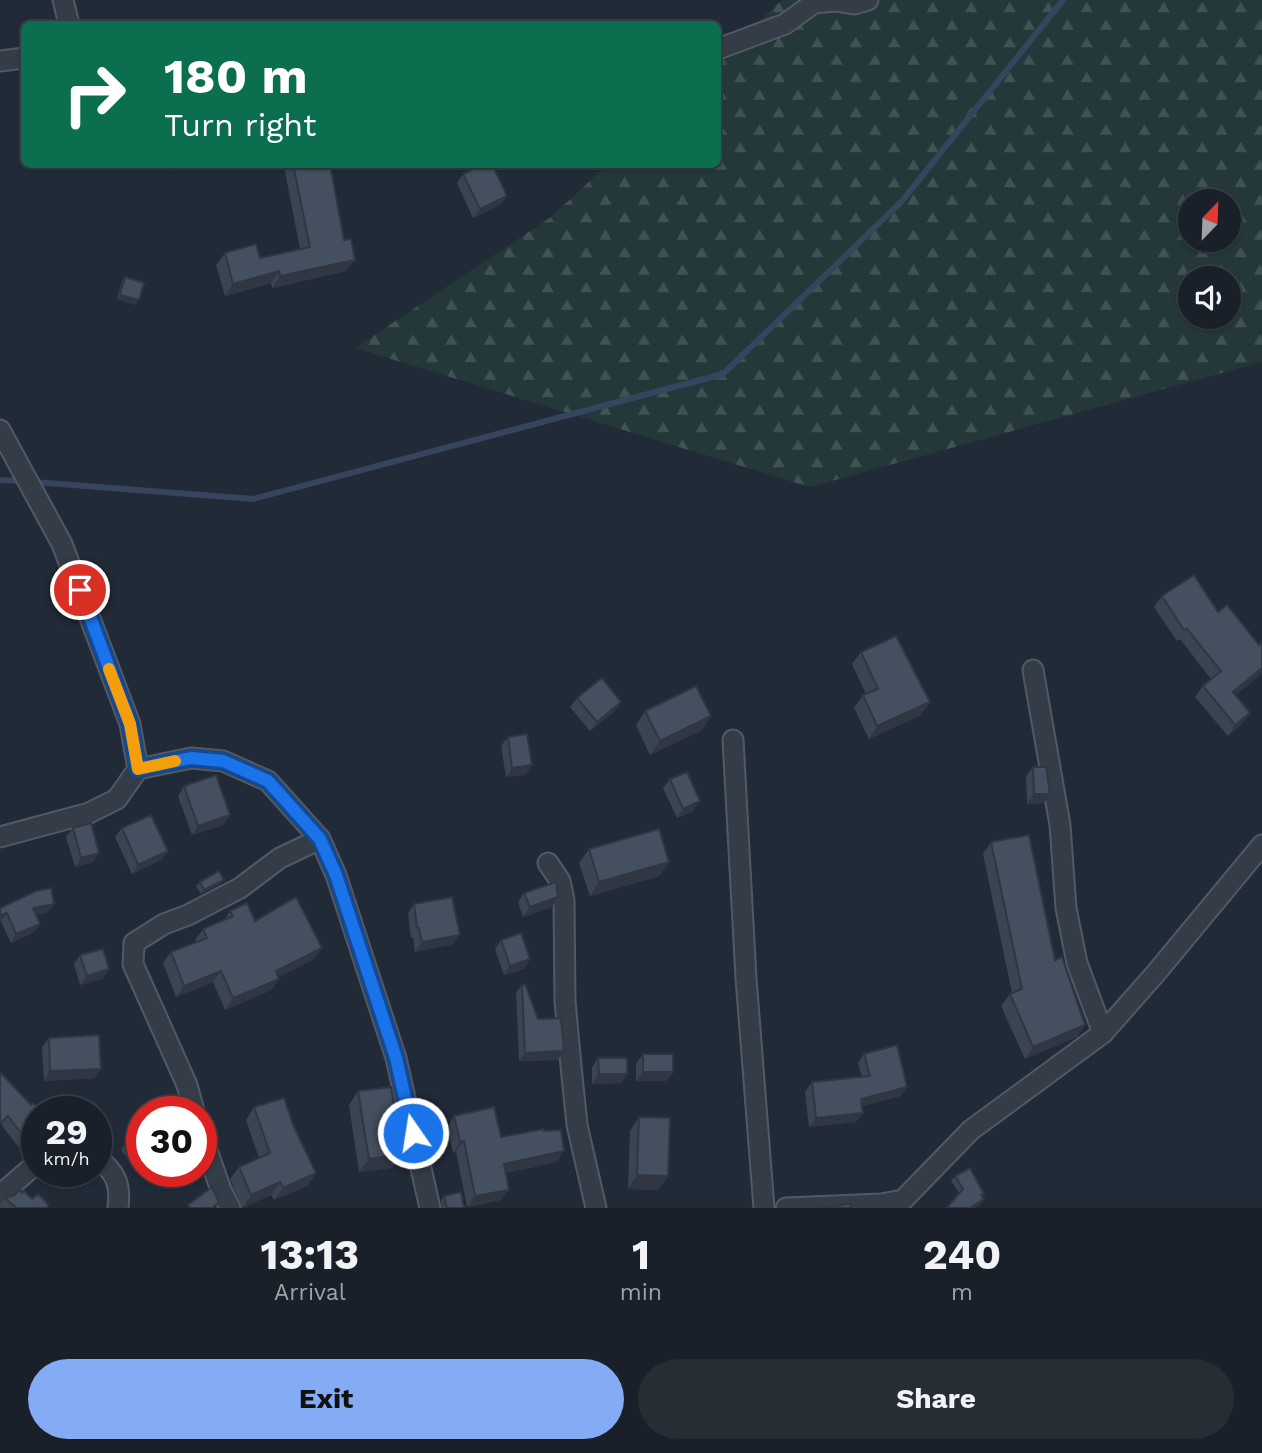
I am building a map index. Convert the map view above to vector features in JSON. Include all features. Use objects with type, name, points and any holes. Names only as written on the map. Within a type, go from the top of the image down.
[{"type":"street","points":[[63,0],[68,21]]},
{"type":"street","points":[[721,48],[785,24],[814,3],[836,1],[854,4],[868,0]]},
{"type":"street","points":[[0,61],[21,58]]},
{"type":"street","points":[[0,430],[62,544],[130,724],[138,769]]},
{"type":"street","points":[[1033,670],[1060,825],[1066,908],[1077,963],[1103,1033]]},
{"type":"street","points":[[733,740],[746,978],[764,1208]]},
{"type":"street","points":[[0,837],[89,813],[117,799],[138,769],[191,758],[223,761],[268,781],[320,839],[336,875],[396,1058],[430,1208]]},
{"type":"street","points":[[190,1096],[133,964],[134,943],[164,923],[188,915],[240,888],[279,858],[320,839]]},
{"type":"street","points":[[786,1208],[905,1204],[971,1130],[1103,1033],[1262,845]]},
{"type":"street","points":[[548,863],[559,881],[564,900],[565,1001],[577,1125],[596,1208]]},
{"type":"street","points":[[112,1173],[120,1189],[118,1208]]},
{"type":"street","points":[[0,1195],[21,1177]]},
{"type":"street","points":[[217,1179],[230,1208]]},
{"type":"green space","points":[[782,0],[1262,0],[1262,362],[810,487],[355,348],[551,217],[604,168],[721,168],[721,58]]},
{"type":"building","points":[[294,168],[331,168],[344,240],[351,239],[355,260],[280,276],[279,271],[233,284],[225,253],[256,244],[260,258],[310,247]]},
{"type":"building","points":[[476,168],[494,168],[507,196],[480,209],[463,174]]},
{"type":"building","points":[[125,277],[144,283],[139,300],[120,295]]},
{"type":"building","points":[[1194,575],[1218,612],[1227,605],[1259,645],[1262,642],[1262,668],[1233,692],[1250,713],[1235,725],[1203,686],[1221,671],[1187,629],[1184,630],[1162,596]]},
{"type":"building","points":[[896,636],[930,702],[877,726],[863,695],[878,689],[861,652]]},
{"type":"building","points":[[602,678],[621,702],[597,722],[577,698]]},
{"type":"building","points":[[696,686],[711,716],[660,741],[645,711]]},
{"type":"building","points":[[527,734],[532,765],[512,768],[508,737]]},
{"type":"building","points":[[1033,767],[1046,767],[1050,794],[1034,794]]},
{"type":"building","points":[[687,772],[700,801],[683,809],[670,779]]},
{"type":"building","points":[[216,775],[230,815],[198,826],[184,786]]},
{"type":"building","points":[[151,815],[168,851],[138,865],[122,828]]},
{"type":"building","points":[[91,823],[99,853],[81,858],[73,828]]},
{"type":"building","points":[[659,829],[669,862],[599,882],[589,849]]},
{"type":"building","points":[[1029,835],[1055,960],[1062,957],[1085,1025],[1033,1047],[1010,994],[1022,989],[991,842]]},
{"type":"building","points":[[219,871],[224,880],[204,890],[200,882]]},
{"type":"building","points":[[556,882],[558,897],[530,907],[524,893]]},
{"type":"building","points":[[51,888],[54,904],[33,908],[40,924],[16,934],[7,913],[0,915],[0,908],[36,891]]},
{"type":"building","points":[[296,897],[322,948],[276,971],[279,979],[233,998],[221,971],[184,986],[171,952],[207,938],[203,929],[233,916],[230,911],[247,903],[255,921]]},
{"type":"building","points":[[452,897],[460,935],[422,942],[414,904]]},
{"type":"building","points":[[521,933],[530,959],[510,966],[501,940]]},
{"type":"building","points":[[103,949],[109,969],[87,976],[80,955]]},
{"type":"building","points":[[525,984],[538,1019],[561,1018],[564,1051],[525,1053],[522,985]]},
{"type":"building","points":[[99,1035],[101,1069],[50,1071],[49,1038]]},
{"type":"building","points":[[897,1045],[907,1087],[861,1099],[863,1113],[816,1118],[812,1082],[870,1076],[864,1054]]},
{"type":"building","points":[[643,1054],[673,1054],[673,1072],[643,1072]]},
{"type":"building","points":[[598,1058],[627,1058],[627,1074],[599,1074]]},
{"type":"building","points":[[0,1074],[23,1096],[21,1133],[8,1116],[0,1124]]},
{"type":"building","points":[[391,1087],[402,1154],[369,1159],[358,1091]]},
{"type":"building","points":[[284,1098],[294,1127],[316,1173],[283,1188],[280,1182],[251,1195],[239,1167],[270,1153],[254,1107]]},
{"type":"building","points":[[494,1107],[501,1137],[543,1129],[561,1130],[564,1151],[504,1164],[509,1190],[475,1196],[464,1141],[460,1142],[454,1116]]},
{"type":"building","points":[[639,1117],[670,1118],[668,1176],[637,1175]]},
{"type":"building","points":[[970,1168],[984,1199],[970,1208],[947,1208],[963,1189],[955,1176]]},
{"type":"building","points":[[212,1187],[219,1202],[212,1208],[190,1208],[188,1205]]},
{"type":"building","points":[[20,1190],[32,1199],[38,1194],[49,1205],[46,1208],[16,1208],[5,1198]]},
{"type":"building","points":[[461,1192],[464,1208],[447,1208],[444,1196]]},
{"type":"building","points":[[851,1204],[851,1208],[818,1208]]},
{"type":"waterway","points":[[34,482],[253,499],[723,374],[902,201],[1063,0]]},
{"type":"waterway","points":[[0,480],[23,481]]},
{"type":"slow traffic","points":[[109,669],[130,724],[138,769],[175,761]]},
{"type":"route","points":[[80,590],[130,724],[138,769],[191,758],[223,761],[268,781],[320,839],[336,875],[396,1058],[413,1133]]}]
